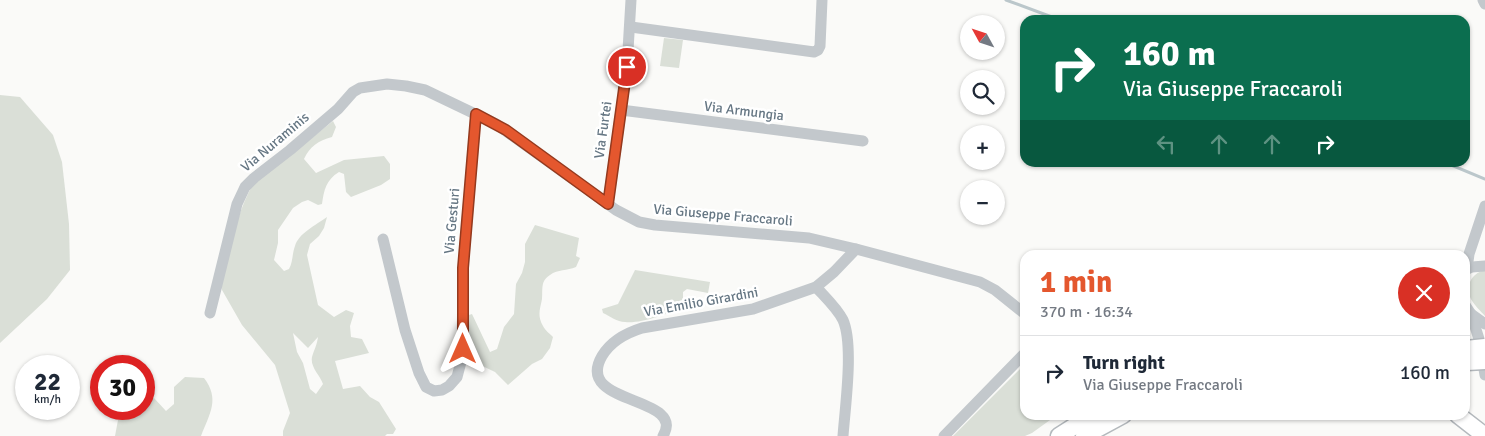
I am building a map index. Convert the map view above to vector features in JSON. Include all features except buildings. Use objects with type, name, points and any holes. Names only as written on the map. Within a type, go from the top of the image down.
[{"type":"highway","points":[[1470,353],[1485,347]]},
{"type":"highway","points":[[1470,356],[1485,361]]},
{"type":"highway","points":[[1059,436],[1084,420]]},
{"type":"highway","points":[[1084,436],[1114,420]]},
{"type":"highway","points":[[1464,420],[1485,436]]},
{"type":"street","name":"Via Furtei","points":[[608,204],[621,110],[631,0]]},
{"type":"street","points":[[630,27],[812,52],[817,51],[820,46],[822,0]]},
{"type":"street","points":[[1483,0],[1485,4]]},
{"type":"street","name":"Via Giuseppe Fraccaroli","points":[[353,92],[360,88],[376,85],[406,86],[430,92],[506,130],[630,218],[649,224],[809,238],[856,248],[980,282],[996,290],[1020,310]]},
{"type":"street","name":"Via Nuraminis","points":[[210,313],[237,204],[245,187],[338,108],[353,92]]},
{"type":"street","name":"Via Armungia","points":[[621,110],[862,141]]},
{"type":"street","name":"Via Gesturi","points":[[383,239],[405,330],[420,377],[428,389],[434,391],[444,389],[452,384],[457,377],[462,358],[463,268],[476,114]]},
{"type":"street","points":[[1470,251],[1485,206]]},
{"type":"street","points":[[1464,250],[1474,238]]},
{"type":"street","name":"Via Emilio Girardini","points":[[663,436],[666,421],[657,411],[616,394],[606,387],[600,379],[598,371],[599,361],[612,344],[626,334],[642,328],[753,309],[816,287],[834,272],[856,248]]},
{"type":"street","points":[[1470,268],[1485,266]]},
{"type":"street","points":[[816,287],[840,316],[847,334],[848,368],[843,436]]},
{"type":"street","points":[[1470,311],[1479,321],[1485,324]]},
{"type":"street","points":[[1470,316],[1479,339],[1485,375]]},
{"type":"street","points":[[944,436],[1020,358]]},
{"type":"shaded area","points":[[664,38],[683,40],[679,68],[660,66]]},
{"type":"shaded area","points":[[0,95],[20,97],[53,135],[62,162],[69,224],[70,270],[47,299],[0,343]]},
{"type":"shaded area","points":[[333,121],[336,127],[332,137],[315,145],[304,159],[316,173],[344,160],[384,156],[390,164],[390,179],[381,185],[351,197],[346,192],[344,174],[339,172],[331,178],[326,186],[322,204],[318,205],[308,200],[293,208],[278,230],[278,243],[274,260],[284,271],[289,269],[297,241],[308,230],[327,217],[324,228],[319,236],[310,244],[307,255],[318,305],[334,317],[346,310],[354,313],[350,326],[351,337],[362,339],[369,353],[335,361],[343,389],[360,386],[370,397],[379,402],[396,429],[393,434],[385,436],[283,436],[290,413],[275,365],[242,325],[220,284],[237,220],[253,184]],"holes":[[[293,333],[308,348],[318,337],[312,361],[323,384],[316,394],[310,389],[303,363],[297,352]]]},
{"type":"shaded area","points":[[535,225],[579,238],[576,256],[580,258],[576,267],[556,272],[545,280],[540,316],[544,327],[553,337],[550,348],[542,359],[532,364],[508,385],[495,372],[472,361],[467,354],[466,316],[472,314],[490,352],[497,349],[504,327],[514,314],[516,284],[525,262],[525,244]]},
{"type":"shaded area","points":[[635,270],[710,282],[708,293],[687,289],[683,292],[681,308],[638,322],[622,322],[603,313],[602,309],[618,304]]},
{"type":"shaded area","points":[[1485,270],[1485,316],[1470,296],[1470,282],[1478,273]]},
{"type":"shaded area","points":[[1020,369],[1020,420],[1050,420],[1025,436],[953,436]]},
{"type":"shaded area","points":[[185,377],[204,378],[209,386],[212,393],[212,406],[201,436],[115,436],[118,420],[155,420],[155,399],[166,411],[174,404],[174,387]]},
{"type":"waterway","points":[[1006,0],[1046,15]]},
{"type":"waterway","points":[[1456,167],[1485,179]]},
{"type":"route","points":[[463,349],[463,268],[476,114],[506,130],[608,204],[627,67]]}]
